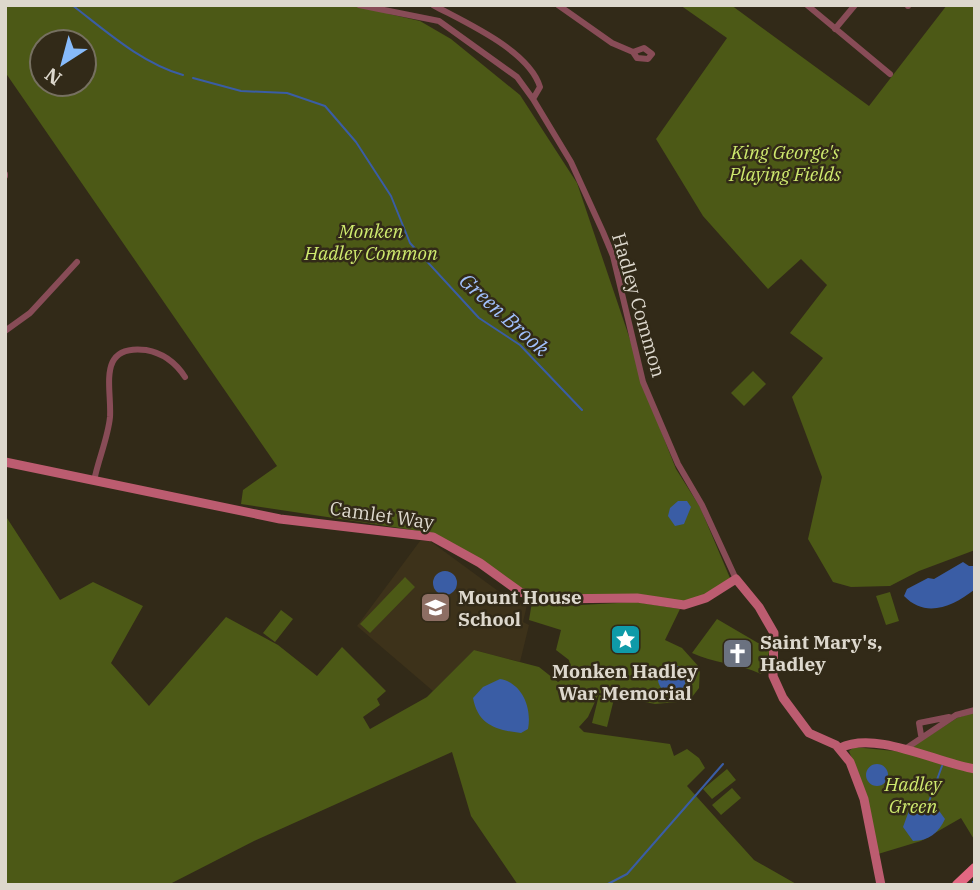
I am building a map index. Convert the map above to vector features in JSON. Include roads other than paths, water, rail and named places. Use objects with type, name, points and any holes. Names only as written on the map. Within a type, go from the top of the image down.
[{"type":"main road","points":[[957,885],[975,869]]},
{"type":"street","name":"Hadley Common","points":[[359,5],[416,12],[439,21],[517,77],[533,99],[572,162],[603,232],[613,256],[643,382],[678,464],[702,505],[736,579]]},
{"type":"street","points":[[433,5],[488,35],[529,69],[540,87],[533,99]]},
{"type":"street","points":[[558,5],[612,43],[633,52]]},
{"type":"street","points":[[807,5],[890,74]]},
{"type":"street","points":[[835,29],[855,5]]},
{"type":"street","points":[[5,331],[30,313],[77,262]]},
{"type":"street","points":[[94,481],[110,417],[107,371],[117,356],[131,351],[149,351],[175,363],[185,377]]},
{"type":"street","name":"Camlet Way","points":[[5,462],[291,520],[433,537],[480,563],[520,592],[544,599],[637,598],[684,605],[706,598],[736,579]]},
{"type":"street","points":[[736,579],[759,607],[774,633],[773,676],[783,698],[809,733],[840,748],[850,762],[864,799],[881,885]]},
{"type":"street","points":[[921,736],[919,723],[975,710]]},
{"type":"street","points":[[905,749],[956,715]]},
{"type":"street","points":[[840,748],[872,745],[905,749],[975,769]]},
{"type":"water","points":[[678,501],[687,501],[691,507],[684,524],[675,526],[668,516],[670,508]]},
{"type":"water","points":[[963,562],[975,566],[974,590],[957,601],[939,608],[930,608],[912,603],[904,596],[907,589],[928,578],[934,579]]},
{"type":"water","points":[[445,571],[453,575],[457,583],[453,591],[445,595],[437,591],[433,583],[437,575]]},
{"type":"water","points":[[672,665],[682,669],[686,679],[682,689],[672,693],[662,689],[658,679],[662,669]]},
{"type":"water","points":[[500,679],[515,686],[527,705],[528,729],[521,733],[496,728],[484,720],[475,707],[473,698],[483,687]]},
{"type":"water","points":[[877,764],[885,767],[888,775],[885,783],[877,786],[869,783],[866,775],[869,767]]},
{"type":"water","points":[[910,808],[937,808],[945,819],[933,835],[913,841],[903,827]]},
{"type":"waterway","name":"Green Brook","points":[[72,5],[138,54],[183,75]]},
{"type":"waterway","name":"Green Brook","points":[[193,78],[241,91],[287,93],[325,106],[356,142],[391,196],[410,243],[479,318],[520,345],[582,410]]},
{"type":"waterway","points":[[606,885],[627,874],[723,764]]},
{"type":"waterway","points":[[927,807],[942,766]]},
{"type":"place","name":"Mount House School","points":[[435,608]]},
{"type":"place","name":"Monken Hadley War Memorial","points":[[625,640]]},
{"type":"place","name":"Saint Mary's, Hadley","points":[[737,653]]},
{"type":"park label","name":"King George's Playing Fields","points":[[785,163]]},
{"type":"park label","name":"Monken Hadley Common","points":[[371,242]]},
{"type":"park label","name":"Hadley Green","points":[[913,795]]}]
